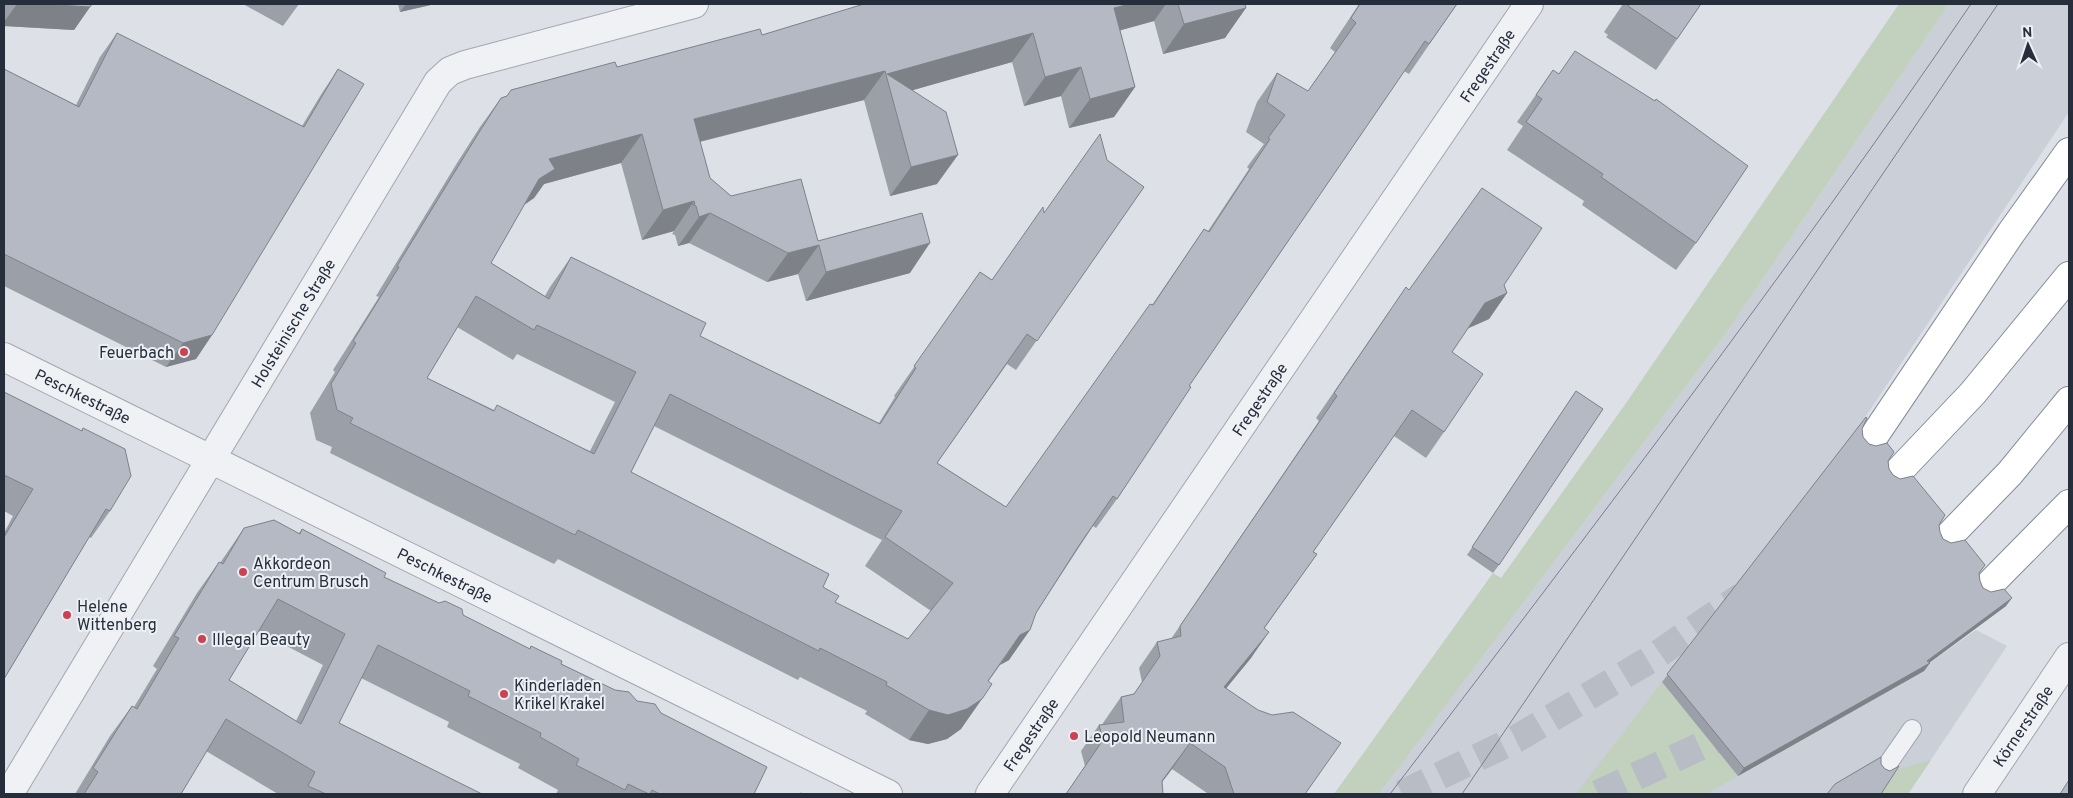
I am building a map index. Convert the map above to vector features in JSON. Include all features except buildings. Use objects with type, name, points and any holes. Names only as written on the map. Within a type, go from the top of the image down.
[{"type":"highway","points":[[1872,439],[2010,233],[2069,152]]},
{"type":"highway","points":[[1898,472],[1973,393],[2069,276]]},
{"type":"highway","points":[[1949,536],[2010,473],[2069,401]]},
{"type":"highway","points":[[1989,585],[2069,504]]},
{"type":"street","name":"Holsteinische Straße","points":[[9,794],[444,76],[465,65],[694,4]]},
{"type":"street","name":"Fregestraße","points":[[990,794],[1529,4]]},
{"type":"street","name":"Peschkestraße","points":[[4,357],[888,794]]},
{"type":"street","name":"Körnerstraße","points":[[1978,794],[2069,657]]},
{"type":"lane","points":[[1885,768],[1912,729]]},
{"type":"shaded area","points":[[1949,4],[2069,4],[2069,112],[1860,425],[1898,685],[1976,630],[2007,646],[1908,794],[1379,794],[1727,332]]},
{"type":"green space","points":[[1899,4],[1949,4],[1727,332],[1379,794],[1334,794],[1493,573],[1501,578],[1624,406]]},
{"type":"green space","points":[[1662,682],[1738,776],[1706,794],[1576,794]]},
{"type":"green space","points":[[1931,760],[1908,794],[1880,794],[1898,769]]},
{"type":"tunnel","points":[[1402,794],[1516,739],[1651,659],[1742,596]]},
{"type":"tunnel","points":[[1598,794],[1744,726]]},
{"type":"tram line","points":[[1390,794],[1759,304],[1971,4]]},
{"type":"tram line","points":[[1462,794],[1998,4]]},
{"type":"place","name":"Feuerbach","points":[[184,352]]},
{"type":"place","name":"Akkordeon Centrum Brusch","points":[[243,572]]},
{"type":"place","name":"Helene Wittenberg","points":[[67,615]]},
{"type":"place","name":"Illegal Beauty","points":[[202,639]]},
{"type":"place","name":"Kinderladen Krikel Krakel","points":[[504,694]]},
{"type":"place","name":"Leopold Neumann","points":[[1074,736]]}]
